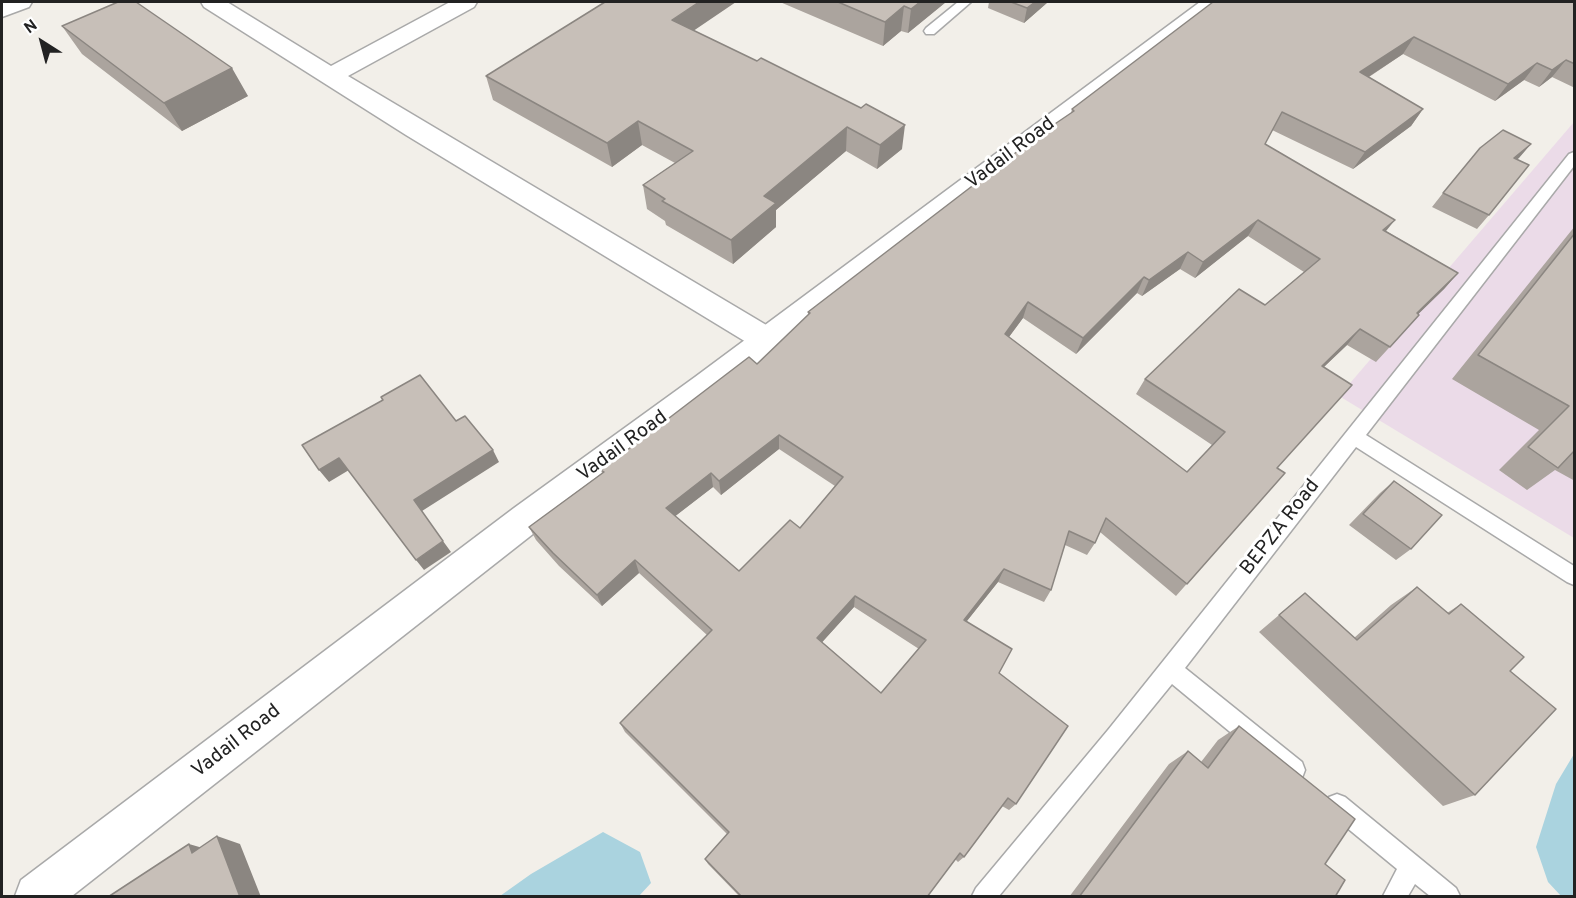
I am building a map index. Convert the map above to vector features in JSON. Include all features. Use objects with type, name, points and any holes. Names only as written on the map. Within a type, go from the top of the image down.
[{"type":"street","points":[[2,10],[21,2]]},
{"type":"street","points":[[212,2],[330,76],[767,340]]},
{"type":"street","points":[[330,76],[466,2]]},
{"type":"street","name":"Vadail Road","points":[[37,897],[526,519],[767,340],[1213,2]]},
{"type":"lane","points":[[930,31],[965,2]]},
{"type":"lane","name":"BEPZA Road","points":[[984,897],[1170,669],[1575,157]]},
{"type":"lane","points":[[1353,436],[1575,576]]},
{"type":"lane","points":[[1170,669],[1448,897]]},
{"type":"lane","points":[[1395,897],[1412,867]]},
{"type":"shaded area","points":[[1574,122],[1574,538],[1339,396]]},
{"type":"water","points":[[1574,754],[1574,896],[1561,896],[1548,882],[1536,847],[1556,784]]},
{"type":"water","points":[[603,832],[640,852],[651,883],[639,896],[500,896],[531,874]]},
{"type":"building","points":[[118,2],[136,2],[232,68],[164,103],[62,26]]},
{"type":"building","points":[[605,2],[699,2],[672,20],[757,61],[761,58],[861,108],[866,104],[905,125],[880,145],[847,127],[764,196],[776,203],[731,240],[662,201],[665,199],[643,185],[693,151],[638,121],[607,143],[486,76]]},
{"type":"building","points":[[838,2],[920,2],[911,9],[904,6],[885,22]]},
{"type":"building","points":[[1011,2],[1035,2],[1027,8]]},
{"type":"building","points":[[1213,2],[1575,2],[1575,64],[1566,60],[1552,70],[1537,63],[1508,84],[1414,37],[1360,72],[1423,109],[1365,152],[1282,112],[1265,144],[1395,220],[1383,230],[1458,273],[1417,313],[1419,315],[1390,347],[1360,329],[1322,366],[1352,385],[1277,468],[1285,473],[1187,584],[1106,518],[1095,543],[1069,531],[1051,590],[1004,569],[964,620],[1012,649],[999,673],[1068,726],[1016,804],[1008,798],[964,857],[960,853],[927,897],[742,897],[705,859],[729,832],[620,723],[712,630],[635,560],[597,595],[529,527],[604,472],[601,470],[749,357],[757,364],[810,313],[808,312],[1040,134],[1074,111],[1072,109]],"holes":[[[1258,220],[1320,259],[1265,305],[1239,289],[1145,379],[1225,432],[1187,472],[1005,334],[1028,302],[1083,338],[1144,277],[1149,280],[1188,252],[1203,262]],[[779,435],[843,477],[800,528],[790,520],[739,571],[666,508],[711,473],[719,481]],[[855,596],[926,640],[881,693],[817,638]]]},
{"type":"building","points":[[1503,130],[1531,144],[1514,158],[1529,165],[1489,215],[1443,193],[1480,148]]},
{"type":"building","points":[[1575,233],[1575,450],[1558,468],[1528,447],[1569,406],[1478,355]]},
{"type":"building","points":[[420,375],[456,421],[465,416],[493,450],[414,500],[443,541],[416,560],[339,458],[319,470],[302,445],[383,400],[381,397]]},
{"type":"building","points":[[1394,481],[1442,515],[1411,549],[1363,514]]},
{"type":"building","points":[[1417,587],[1449,614],[1461,604],[1524,657],[1510,671],[1556,709],[1475,795],[1279,615],[1305,593],[1357,640]]},
{"type":"building","points":[[1239,726],[1355,819],[1325,864],[1345,880],[1335,897],[1079,897],[1188,751],[1208,768]]},
{"type":"building","points":[[217,836],[240,897],[108,897],[189,844],[192,853]]}]
